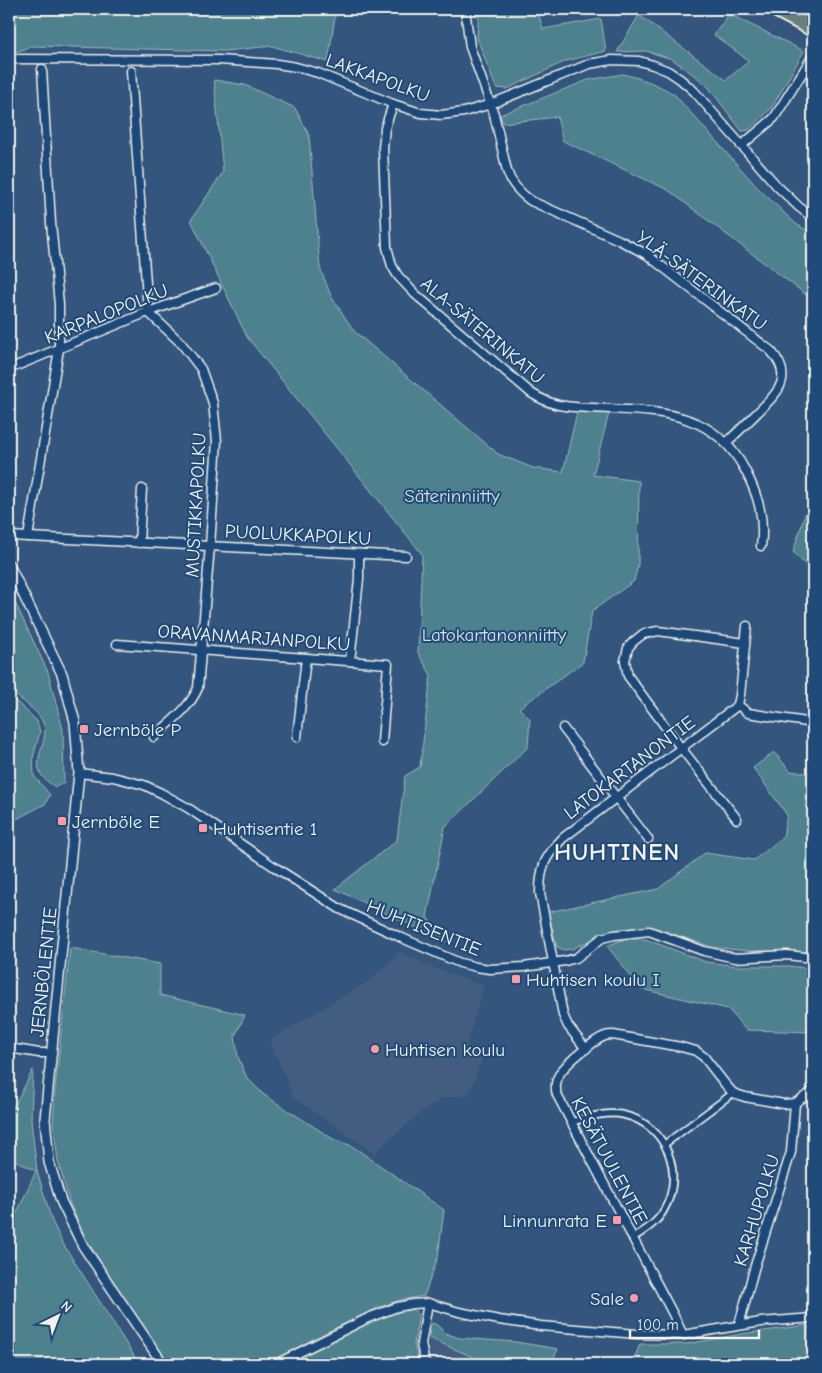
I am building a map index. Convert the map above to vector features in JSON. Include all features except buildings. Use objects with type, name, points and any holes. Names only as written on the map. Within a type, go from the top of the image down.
[{"type":"highway","points":[[775,9],[813,29]]},
{"type":"street","name":"YLÄ-SÄTERINKATU","points":[[465,9],[470,47],[491,104],[509,178],[522,195],[531,201],[646,254],[771,351],[776,357],[781,366],[782,376],[778,390],[726,444]]},
{"type":"street","name":"LAKKAPOLKU","points":[[9,58],[219,60],[277,64],[318,73],[393,104],[421,113],[441,115],[464,112],[491,104],[589,64],[612,60],[639,61],[668,72],[694,91],[777,186],[813,218]]},
{"type":"street","points":[[742,146],[774,118],[812,59]]},
{"type":"street","points":[[28,537],[59,349],[59,304],[51,223],[42,69]]},
{"type":"street","points":[[131,71],[148,312]]},
{"type":"street","name":"ALA-SÄTERINKATU","points":[[393,104],[386,128],[383,148],[387,247],[392,266],[404,284],[531,393],[548,403],[568,407],[652,411],[675,415],[702,426],[716,435],[736,454],[750,478],[762,517],[763,532],[761,546]]},
{"type":"street","name":"KARPALOPOLKU","points":[[9,369],[148,312],[216,288]]},
{"type":"street","name":"MUSTIKKAPOLKU","points":[[148,312],[181,343],[201,370],[213,403],[217,441],[198,688],[186,708],[154,737]]},
{"type":"street","points":[[139,543],[142,489]]},
{"type":"street","name":"PUOLUKKAPOLKU","points":[[9,536],[406,556]]},
{"type":"street","points":[[350,661],[360,579],[360,554]]},
{"type":"street","name":"JERNBÖLENTIE","points":[[9,565],[62,674],[75,722],[79,773],[45,1119],[49,1162],[61,1201],[84,1246],[163,1364]]},
{"type":"street","points":[[748,626],[738,705],[748,713],[813,723]]},
{"type":"street","points":[[737,819],[628,676],[625,662],[628,648],[634,642],[643,634],[658,631],[745,643]]},
{"type":"street","name":"ORAVANMARJANPOLKU","points":[[117,644],[388,664],[382,742]]},
{"type":"street","points":[[297,737],[306,658]]},
{"type":"street","name":"LATOKARTANONTIE","points":[[586,1049],[568,1026],[563,1015],[540,893],[540,881],[544,862],[551,850],[563,838],[738,705]]},
{"type":"street","points":[[563,728],[648,839]]},
{"type":"street","name":"HUHTISENTIE","points":[[79,773],[113,777],[144,785],[161,793],[188,808],[340,909],[460,963],[490,969],[554,963],[576,958],[602,938],[649,931],[704,951],[735,958],[787,955],[813,958]]},
{"type":"street","name":"KESÄTUULENTIE","points":[[683,1334],[558,1095],[557,1078],[563,1069],[599,1038],[608,1035],[691,1049],[704,1057],[733,1093]]},
{"type":"street","points":[[9,1048],[51,1053]]},
{"type":"street","points":[[665,1144],[733,1093],[765,1101],[795,1104],[813,1091]]},
{"type":"street","name":"KARHUPOLKU","points":[[739,1325],[791,1152],[795,1104]]},
{"type":"street","points":[[572,1122],[598,1114],[622,1114],[648,1125],[665,1144],[672,1168],[671,1191],[668,1201],[663,1211],[649,1228],[633,1238]]},
{"type":"street","points":[[276,1364],[382,1312],[405,1305],[428,1303],[459,1312],[499,1320],[542,1326],[636,1334],[683,1334],[761,1322],[813,1318]]},
{"type":"street","points":[[425,1364],[421,1344],[428,1303]]},
{"type":"shaded area","name":"Huhtisen koulu","points":[[399,951],[432,967],[484,986],[466,1046],[485,1052],[469,1095],[443,1098],[423,1111],[374,1153],[293,1097],[270,1040],[370,980]]},
{"type":"shaded area","points":[[429,1338],[488,1364],[431,1364],[428,1355]]},
{"type":"green space","points":[[9,9],[336,9],[328,62],[272,46],[225,51],[31,46],[17,52],[9,52]]},
{"type":"green space","points":[[479,9],[537,9],[543,29],[601,19],[606,51],[566,61],[507,89],[496,88],[477,38]]},
{"type":"green space","points":[[729,14],[804,51],[771,109],[749,130],[742,131],[706,84],[672,59],[646,51],[617,52],[639,15],[726,80],[749,61],[714,35]]},
{"type":"green space","points":[[623,74],[650,82],[675,95],[758,188],[796,224],[813,234],[813,300],[668,190],[563,141],[557,117],[503,123],[500,115],[588,80]]},
{"type":"green space","name":"Säterinniitty","points":[[214,80],[245,85],[295,108],[309,135],[320,268],[331,296],[354,331],[498,454],[533,468],[563,472],[577,412],[609,413],[593,475],[639,481],[638,565],[634,581],[592,611],[583,662],[519,708],[530,719],[528,747],[445,827],[427,917],[446,942],[335,889],[397,840],[405,776],[420,767],[431,675],[418,653],[422,554],[247,337],[191,220],[223,172]]},
{"type":"green space","points":[[813,490],[813,573],[793,552]]},
{"type":"green space","points":[[9,590],[48,672],[63,730],[64,783],[55,787],[44,778],[38,765],[45,731],[42,720],[34,710],[9,690]]},
{"type":"green space","points":[[9,695],[37,721],[40,732],[33,758],[34,776],[50,795],[45,804],[9,823]]},
{"type":"green space","points":[[774,752],[790,771],[813,774],[813,850],[811,873],[813,877],[813,953],[748,951],[712,947],[652,927],[610,931],[572,949],[564,950],[557,947],[548,912],[658,889],[705,853],[754,860],[783,837],[787,815],[753,768]]},
{"type":"green space","points":[[645,939],[706,962],[737,966],[789,966],[813,969],[813,1032],[746,1030],[728,1009],[641,989],[607,946],[619,941]]},
{"type":"green space","points":[[70,948],[160,964],[160,995],[245,1015],[235,1036],[238,1057],[247,1078],[264,1095],[333,1139],[352,1146],[444,1210],[438,1257],[424,1296],[400,1300],[380,1307],[266,1364],[169,1364],[86,1239],[70,1204],[58,1161],[53,1123]]},
{"type":"green space","points":[[33,1070],[31,1120],[37,1171],[52,1221],[62,1242],[139,1364],[9,1364],[9,1230],[36,1171],[9,1157],[9,1109],[12,1110]]},
{"type":"green space","points":[[406,1309],[413,1309],[419,1314],[414,1344],[419,1364],[284,1364],[367,1323]]},
{"type":"green space","points":[[432,1323],[445,1333],[459,1338],[516,1342],[558,1349],[551,1364],[489,1364],[429,1338]]},
{"type":"green space","points":[[808,1325],[813,1349],[813,1364],[632,1364],[640,1344],[686,1344]]},
{"type":"place","name":"Jernböle P","points":[[84,729]]},
{"type":"place","name":"Jernböle E","points":[[62,821]]},
{"type":"place","name":"Huhtisentie 1","points":[[203,828]]},
{"type":"place","name":"Huhtisen koulu I","points":[[516,979]]},
{"type":"place","name":"Huhtisen koulu","points":[[375,1049]]},
{"type":"place","name":"Linnunrata E","points":[[617,1220]]},
{"type":"place","name":"Sale","points":[[634,1298]]},
{"type":"district","name":"HUHTINEN","points":[[617,852]]},
{"type":"park label","name":"Latokartanonniitty","points":[[494,634]]}]
